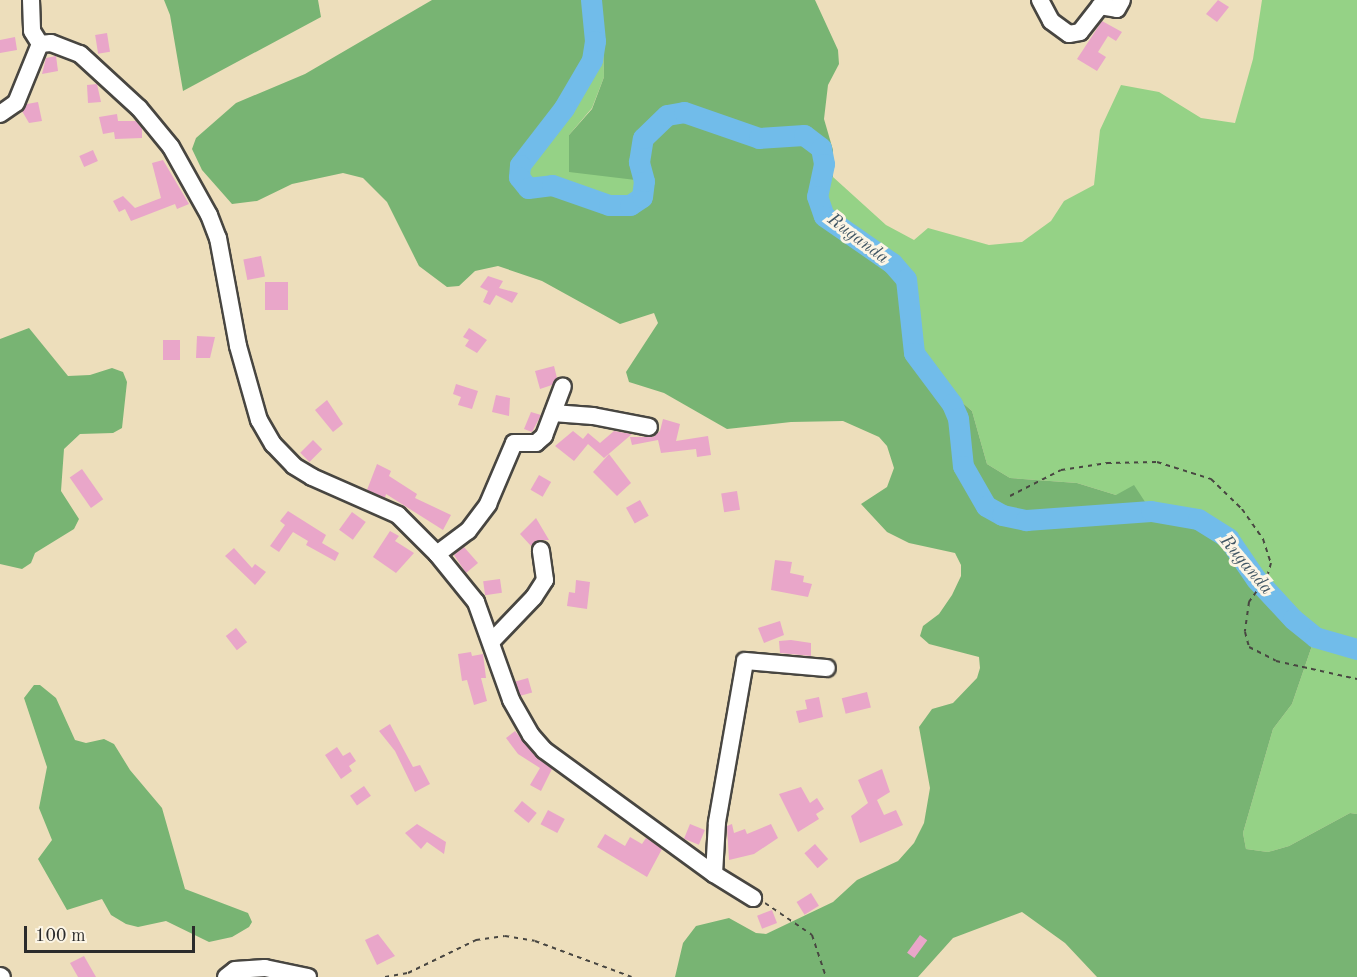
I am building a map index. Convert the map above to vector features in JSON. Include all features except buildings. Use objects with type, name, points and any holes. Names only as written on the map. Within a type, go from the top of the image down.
[{"type":"street","points":[[31,0],[32,31],[40,44]]},
{"type":"street","points":[[1040,0],[1050,21],[1069,34],[1080,32],[1100,6],[1117,9],[1122,0]]},
{"type":"street","points":[[0,114],[16,103],[40,44]]},
{"type":"street","points":[[40,44],[67,46],[80,54],[139,108],[190,177],[218,238],[238,346],[260,420],[273,444],[294,466],[312,477],[398,515],[437,554],[476,602],[522,722],[544,750],[714,874],[753,898]]},
{"type":"street","points":[[437,554],[468,531],[488,504],[514,443],[536,443],[544,436],[563,386]]},
{"type":"street","points":[[553,413],[593,416],[649,427]]},
{"type":"street","points":[[491,642],[534,597],[544,580],[541,550]]},
{"type":"street","points":[[714,874],[717,822],[744,661],[827,668]]},
{"type":"street","points":[[226,977],[235,970],[265,968],[308,977]]},
{"type":"path","points":[[1011,496],[1061,470],[1107,463],[1157,462],[1211,479],[1242,508],[1263,539],[1272,562],[1267,577],[1257,586],[1249,602],[1245,632],[1249,647],[1275,661],[1357,680]]},
{"type":"path","points":[[753,898],[792,918],[812,935],[826,977]]},
{"type":"path","points":[[385,977],[408,973],[476,940],[505,936],[535,941],[632,977]]},
{"type":"green space","points":[[164,0],[318,0],[321,17],[183,91],[170,15]]},
{"type":"green space","points":[[432,0],[815,0],[838,50],[839,64],[828,85],[824,119],[833,150],[833,177],[817,195],[818,206],[824,216],[900,270],[910,295],[914,353],[919,365],[972,411],[987,464],[1010,478],[1077,483],[1116,495],[1134,485],[1151,511],[1198,519],[1228,538],[1256,579],[1315,637],[1292,704],[1273,729],[1243,833],[1246,849],[1268,852],[1289,846],[1350,813],[1357,814],[1357,977],[1097,977],[1065,943],[1022,912],[953,938],[918,977],[675,977],[683,943],[696,926],[729,918],[756,933],[766,934],[833,902],[857,880],[898,861],[914,843],[924,823],[930,788],[919,727],[932,709],[953,703],[977,678],[980,668],[979,657],[929,644],[920,636],[923,626],[939,614],[952,595],[961,576],[961,565],[955,553],[909,543],[887,532],[861,504],[887,487],[894,468],[887,446],[879,437],[843,421],[791,422],[727,429],[664,393],[629,382],[626,372],[658,323],[654,313],[620,324],[542,281],[498,266],[475,271],[459,286],[447,287],[419,266],[387,202],[363,178],[343,173],[292,184],[257,201],[232,204],[202,170],[192,149],[196,138],[236,103],[305,74]],"holes":[[[591,11],[603,38],[604,77],[592,109],[569,135],[569,172],[644,181],[642,197],[630,205],[609,205],[552,185],[528,188],[520,177],[520,165],[564,108],[592,60],[595,41]]]},
{"type":"green space","points":[[1262,0],[1357,0],[1357,814],[1350,813],[1289,846],[1268,852],[1246,849],[1243,833],[1273,729],[1292,704],[1315,637],[1256,579],[1228,538],[1198,519],[1151,511],[1116,495],[1077,483],[1010,478],[987,464],[972,411],[919,365],[914,353],[906,279],[892,263],[824,216],[817,196],[833,177],[886,225],[914,240],[928,228],[989,245],[1022,242],[1051,221],[1064,201],[1094,185],[1100,130],[1121,85],[1159,92],[1201,118],[1235,123],[1253,59]]},
{"type":"green space","points":[[590,8],[603,38],[604,77],[592,108],[569,135],[644,181],[642,197],[630,205],[609,205],[552,185],[528,188],[519,177],[520,165],[564,108],[595,41]]},
{"type":"green space","points":[[29,328],[68,376],[90,375],[112,368],[123,372],[127,382],[122,428],[113,433],[80,434],[64,449],[61,491],[79,519],[74,529],[35,553],[31,563],[22,569],[0,564],[0,339]]},
{"type":"green space","points":[[34,685],[40,685],[56,698],[75,740],[86,743],[104,739],[114,744],[130,770],[162,808],[185,889],[248,913],[252,922],[249,927],[232,937],[209,942],[166,921],[138,927],[126,924],[111,915],[102,899],[67,910],[38,859],[52,840],[39,808],[47,767],[24,698]]},
{"type":"waterway","name":"Ruganda","points":[[591,0],[595,41],[592,60],[564,108],[520,165],[519,177],[528,188],[552,185],[609,205],[630,205],[642,197],[644,181],[639,162],[643,138],[667,115],[684,112],[759,138],[804,135],[821,148],[824,164],[817,196],[824,216],[892,263],[906,279],[914,353],[952,404],[958,418],[963,466],[986,506],[1002,515],[1026,520],[1151,511],[1198,519],[1228,538],[1256,579],[1293,619],[1315,637],[1357,649]]}]
